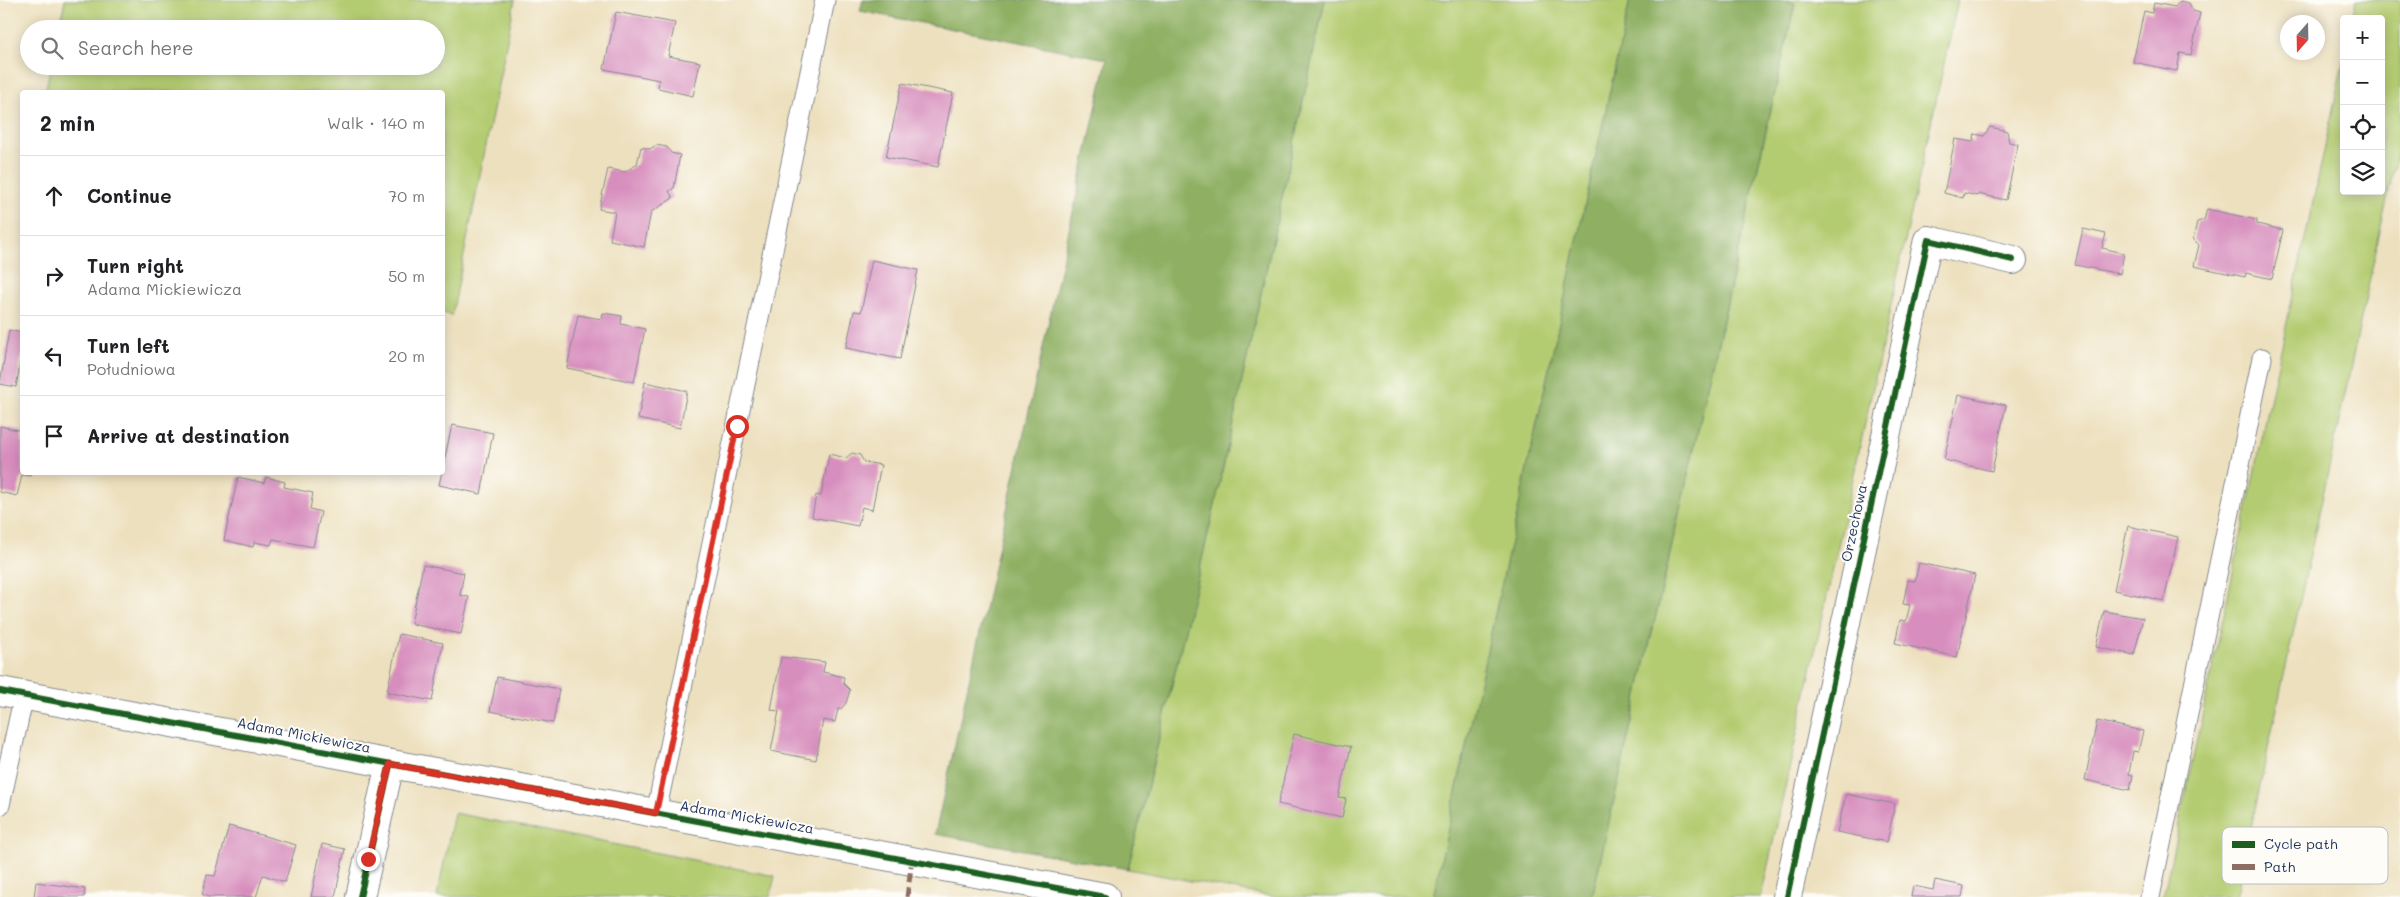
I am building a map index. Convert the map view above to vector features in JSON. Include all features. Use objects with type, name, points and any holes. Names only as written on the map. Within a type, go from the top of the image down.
[{"type":"street","name":"Orzechowa","points":[[1787,897],[1928,240],[2013,260]]},
{"type":"street","name":"Adama Mickiewicza","points":[[12,693],[1106,897]]},
{"type":"street","points":[[360,897],[390,764]]},
{"type":"lane","points":[[656,813],[825,0]]},
{"type":"lane","points":[[2150,897],[2262,358]]},
{"type":"lane","points":[[0,805],[12,693]]},
{"type":"green space","points":[[65,0],[515,0],[452,315],[445,314],[445,90],[45,90],[49,75],[445,75],[445,20],[61,20]]},
{"type":"green space","points":[[863,0],[1325,0],[1216,500],[1128,869],[935,834],[1107,59],[860,11]]},
{"type":"green space","points":[[1325,0],[1630,0],[1433,897],[1274,897],[1128,869],[1216,500]]},
{"type":"green space","points":[[1630,0],[1783,0],[1795,3],[1592,897],[1433,897]]},
{"type":"green space","points":[[1783,0],[1958,0],[1761,897],[1592,897],[1795,4]]},
{"type":"green space","points":[[2356,0],[2400,0],[2400,139],[2251,827],[2222,827],[2222,884],[2239,884],[2236,897],[2163,897],[2340,77],[2340,195],[2385,195],[2385,15],[2353,15]]},
{"type":"green space","points":[[454,813],[775,876],[770,897],[437,897]]},
{"type":"building","points":[[2180,1],[2189,3],[2193,11],[2200,13],[2191,55],[2180,53],[2177,71],[2133,62],[2144,11],[2152,13],[2154,3],[2175,7]]},
{"type":"building","points":[[616,12],[675,23],[668,56],[700,62],[693,96],[658,88],[659,80],[604,69]]},
{"type":"building","points":[[902,83],[953,93],[938,167],[886,157]]},
{"type":"building","points":[[1990,127],[2007,131],[2009,142],[2018,144],[2006,200],[1964,193],[1963,198],[1944,193],[1955,139],[1973,142],[1975,134],[1984,136]]},
{"type":"building","points":[[656,145],[667,147],[671,153],[680,155],[674,188],[669,191],[673,198],[651,212],[644,247],[610,240],[615,212],[599,209],[608,169],[625,172],[637,164],[641,147],[650,149]]},
{"type":"building","points":[[2207,209],[2257,220],[2257,224],[2283,230],[2272,279],[2246,273],[2245,277],[2194,266],[2199,245],[2193,239],[2197,222],[2204,220]]},
{"type":"building","points":[[2083,229],[2106,234],[2102,248],[2124,253],[2120,274],[2075,265]]},
{"type":"building","points":[[872,260],[918,270],[900,359],[846,348],[854,311],[861,312]]},
{"type":"building","points":[[603,313],[622,316],[621,324],[645,329],[634,382],[567,368],[578,315],[602,319]]},
{"type":"building","points":[[9,330],[20,333],[20,364],[16,387],[0,384]]},
{"type":"building","points":[[645,382],[687,391],[680,428],[638,419]]},
{"type":"building","points":[[1958,395],[2006,405],[1992,471],[1944,460]]},
{"type":"building","points":[[452,425],[493,433],[481,494],[439,485],[441,475],[445,475],[445,457]]},
{"type":"building","points":[[0,426],[20,431],[20,475],[22,475],[17,496],[0,492]]},
{"type":"building","points":[[852,453],[860,455],[864,462],[881,465],[872,510],[862,507],[858,526],[812,517],[816,495],[821,496],[829,454],[846,458]]},
{"type":"building","points":[[238,477],[264,483],[266,477],[285,482],[284,487],[313,493],[310,509],[321,512],[313,547],[273,539],[271,545],[254,542],[253,547],[224,540]]},
{"type":"building","points":[[2128,526],[2178,537],[2164,601],[2114,590]]},
{"type":"building","points":[[1919,563],[1975,575],[1957,657],[1895,643],[1900,620],[1906,621],[1910,605],[1903,604],[1908,580],[1915,581]]},
{"type":"building","points":[[423,565],[464,573],[460,595],[469,597],[461,634],[411,624]]},
{"type":"building","points":[[2104,611],[2143,618],[2134,655],[2096,647]]},
{"type":"building","points":[[399,634],[443,643],[432,701],[387,692]]},
{"type":"building","points":[[781,657],[825,662],[823,672],[844,677],[843,683],[850,690],[846,703],[841,709],[838,709],[835,722],[823,720],[816,760],[771,751],[779,711],[771,710]]},
{"type":"building","points":[[497,677],[559,689],[553,723],[490,711]]},
{"type":"building","points":[[2097,721],[2143,731],[2138,752],[2133,751],[2129,774],[2133,775],[2130,790],[2085,780]]},
{"type":"building","points":[[1294,734],[1351,747],[1339,798],[1346,799],[1342,818],[1278,804]]},
{"type":"building","points":[[1846,794],[1895,804],[1887,842],[1837,832]]},
{"type":"building","points":[[229,826],[296,845],[285,882],[263,875],[256,897],[208,897],[202,894],[207,875],[215,876]]},
{"type":"building","points":[[322,844],[345,849],[335,897],[311,897]]},
{"type":"building","points":[[1935,880],[1964,886],[1962,897],[1911,897],[1913,886],[1933,890]]},
{"type":"building","points":[[36,882],[85,889],[84,897],[34,897]]},
{"type":"marked path","points":[[907,897],[912,860]]},
{"type":"cycle path","points":[[1787,897],[1928,240],[2013,260]]},
{"type":"cycle path","points":[[0,691],[1105,897]]},
{"type":"cycle path","points":[[360,897],[390,764]]},
{"type":"route","points":[[368,859],[390,764],[656,813],[737,426]]}]
